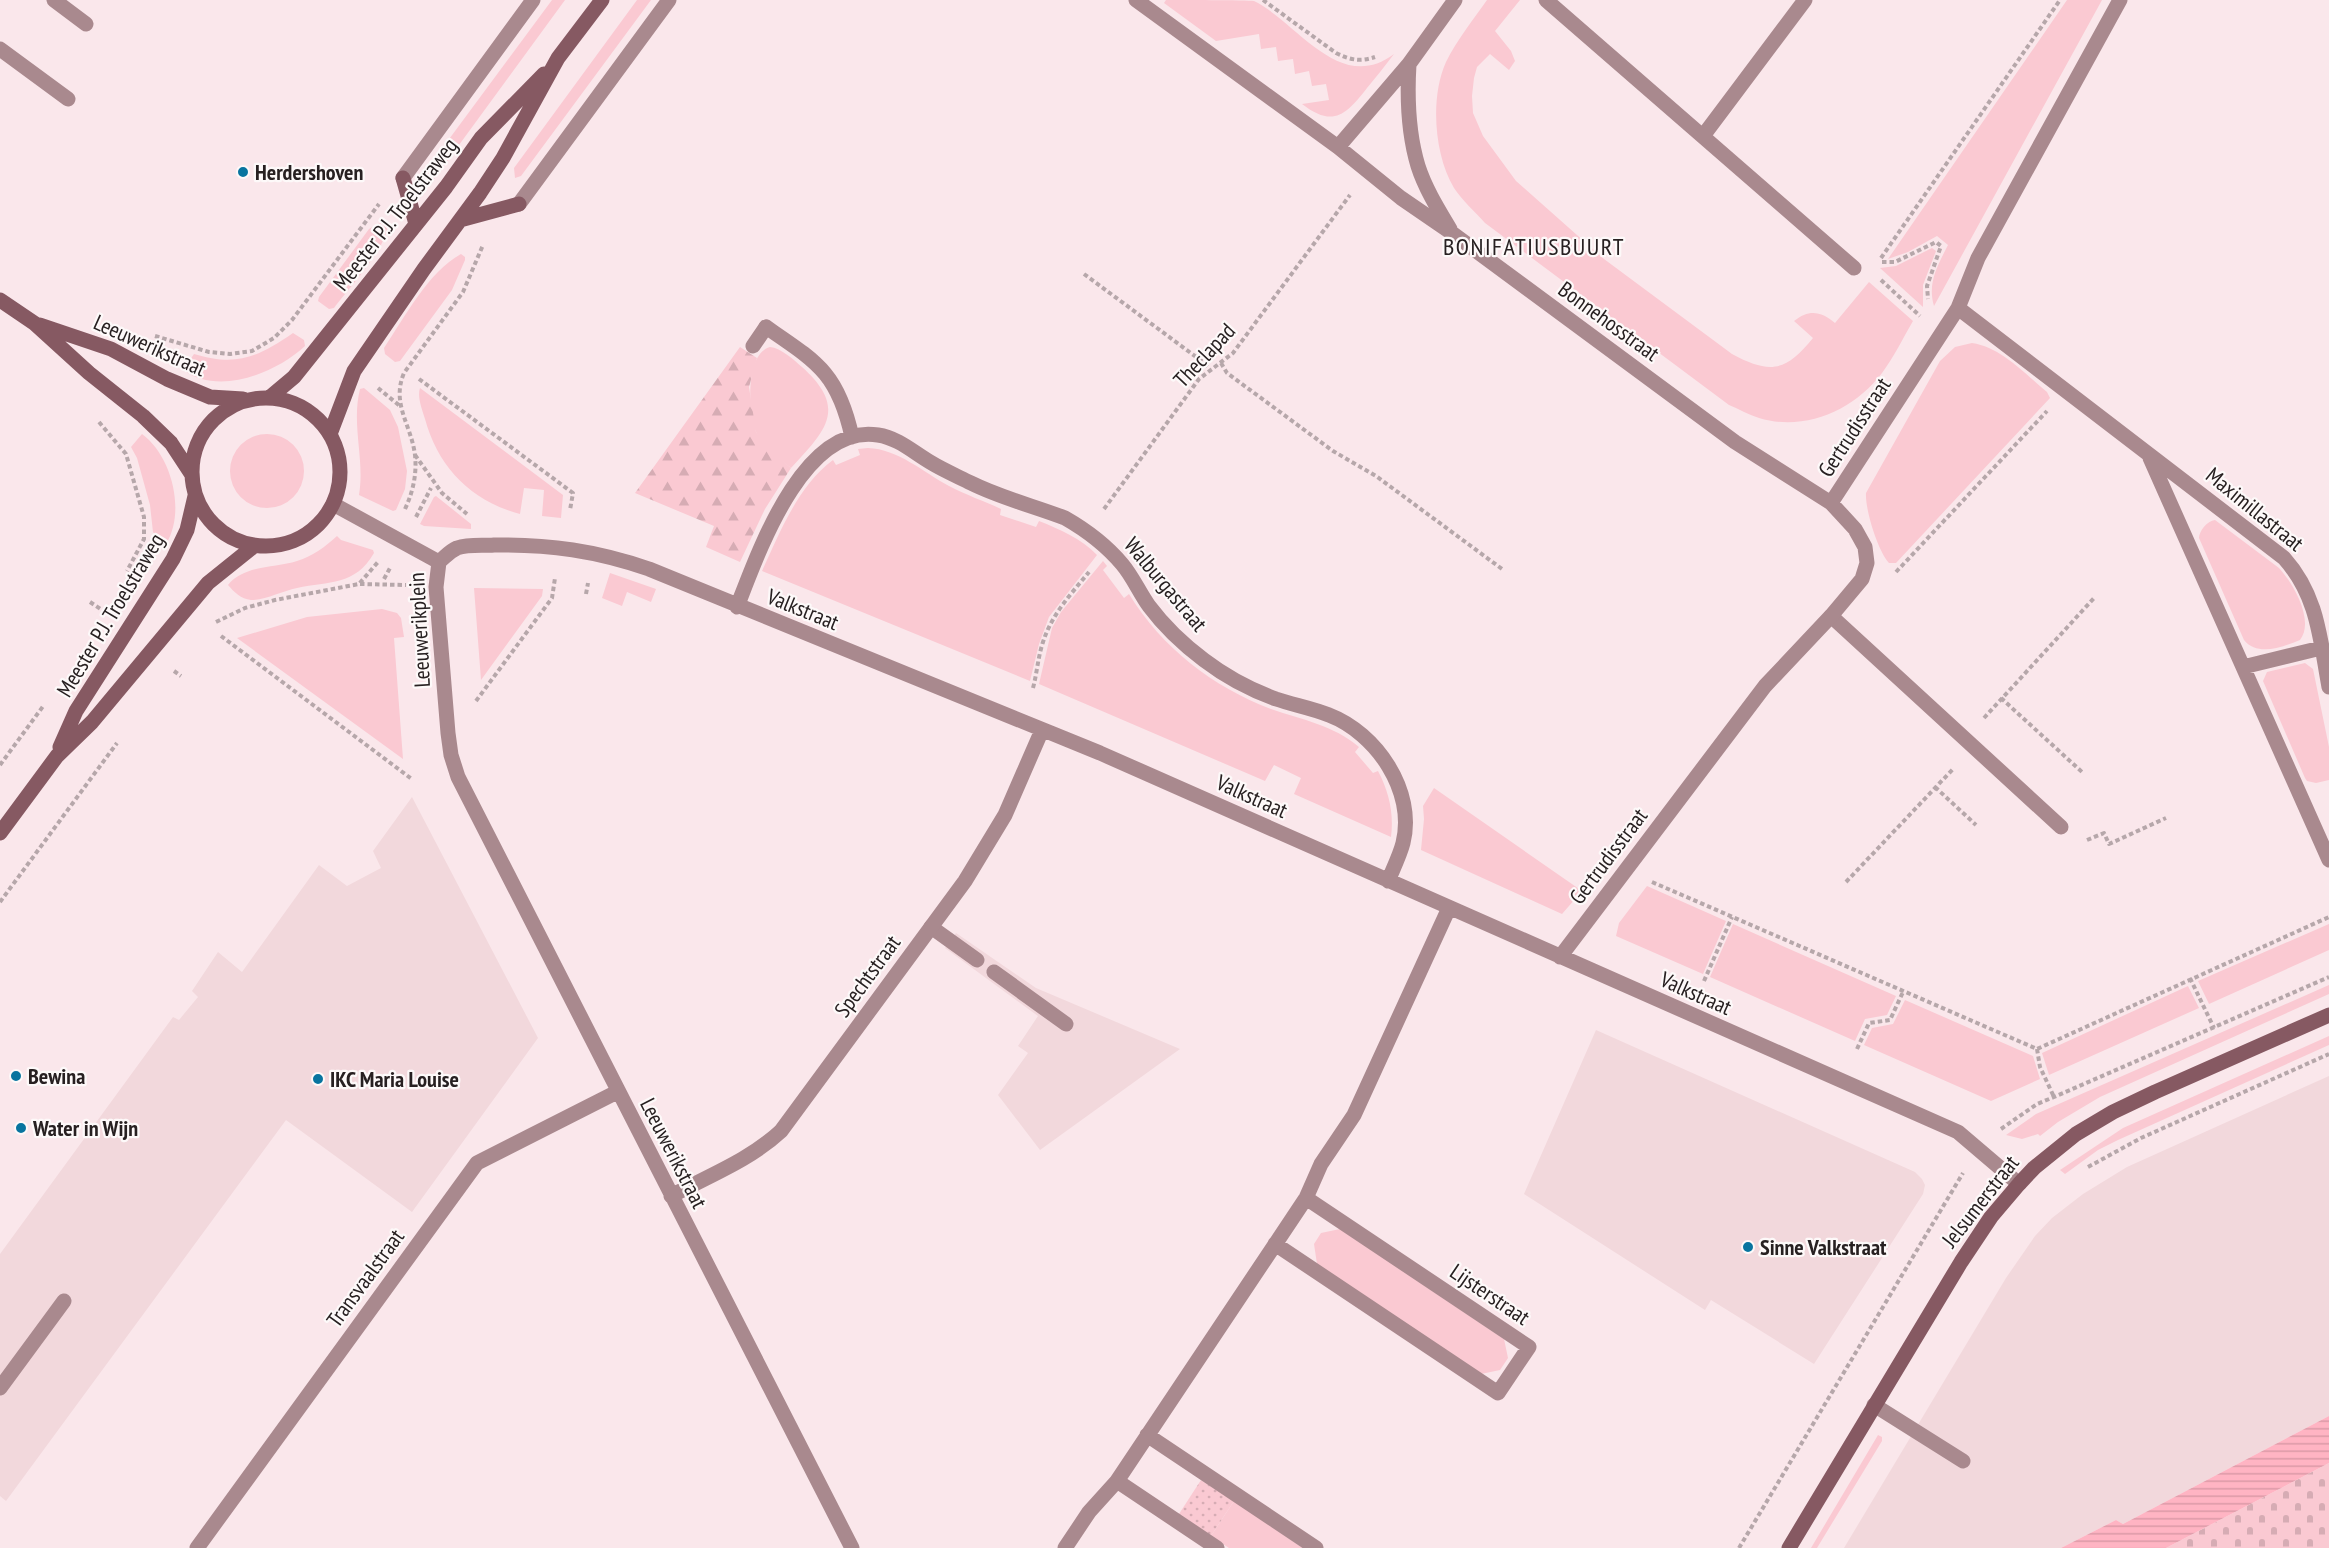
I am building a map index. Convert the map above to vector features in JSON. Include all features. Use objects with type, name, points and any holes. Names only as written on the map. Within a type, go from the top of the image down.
[{"type":"main road","name":"Meester P.J. Troelstraweg","points":[[269,398],[301,369],[481,138],[558,58],[602,0]]},
{"type":"main road","name":"Meester P.J. Troelstraweg","points":[[330,434],[354,371],[503,158],[558,58]]},
{"type":"main road","points":[[403,178],[416,224]]},
{"type":"main road","points":[[460,220],[519,204]]},
{"type":"main road","name":"Leeuwerikstraat","points":[[0,300],[34,323],[90,374],[143,416],[171,443],[192,476]]},
{"type":"main road","name":"Leeuwerikstraat","points":[[34,323],[111,349],[167,379],[210,397],[249,400]]},
{"type":"main road","points":[[269,398],[287,401],[303,408],[318,419],[330,434],[339,456],[340,481],[333,504],[323,521],[309,533],[291,543],[254,546],[235,540],[218,529],[205,514],[195,496],[192,476],[194,455],[201,436],[214,419],[230,407],[249,400],[269,398]]},
{"type":"main road","name":"Meester P.J. Troelstraweg","points":[[57,756],[76,711],[173,559],[187,530],[195,496]]},
{"type":"main road","name":"Meester P.J. Troelstraweg","points":[[0,833],[57,756],[92,722],[208,583],[254,546]]},
{"type":"main road","name":"Jelsumerstraat","points":[[1789,1548],[1970,1246],[2019,1184],[2051,1153],[2076,1134],[2113,1112],[2329,1015]]},
{"type":"street","points":[[54,0],[86,24]]},
{"type":"street","name":"Meester P.J. Troelstraweg","points":[[403,178],[533,0]]},
{"type":"street","points":[[519,204],[669,0]]},
{"type":"street","name":"Bonnehosstraat","points":[[1136,0],[1735,442],[1831,503]]},
{"type":"street","points":[[1338,147],[1413,58],[1455,0]]},
{"type":"street","points":[[1546,0],[1854,268]]},
{"type":"street","points":[[1703,136],[1805,0]]},
{"type":"street","name":"Gertrudisstraat","points":[[1560,957],[1764,686],[1831,616],[1862,579],[1867,562],[1865,547],[1855,529],[1831,503],[1958,308],[1978,258],[2120,0]]},
{"type":"street","points":[[0,49],[68,99]]},
{"type":"street","points":[[1413,58],[1407,96],[1418,166],[1452,234]]},
{"type":"street","name":"Maximillastraat","points":[[1958,308],[2148,456],[2284,558],[2308,590],[2314,608],[2329,687]]},
{"type":"street","points":[[753,346],[766,327],[812,360],[827,375],[840,394],[852,437]]},
{"type":"street","name":"Walburgastraat","points":[[737,607],[771,525],[799,478],[820,455],[834,445],[864,434],[894,440],[928,461],[975,485],[1065,518],[1108,549],[1132,576],[1157,615],[1204,660],[1228,676],[1275,698],[1330,715],[1354,728],[1375,745],[1390,768],[1401,793],[1404,818],[1403,843],[1388,881]]},
{"type":"street","name":"Maximillastraat","points":[[2148,456],[2329,860]]},
{"type":"street","name":"Leeuwerikplein","points":[[333,504],[439,562],[436,587],[448,733],[451,755],[458,777]]},
{"type":"street","name":"Valkstraat","points":[[439,562],[456,548],[502,545],[571,549],[619,559],[1042,730],[1958,1132],[2019,1184]]},
{"type":"street","points":[[1831,616],[2061,827]]},
{"type":"street","points":[[2243,666],[2321,648]]},
{"type":"street","name":"Spechtstraat","points":[[671,1196],[762,1147],[781,1131],[931,927],[993,838],[1009,808],[1042,730]]},
{"type":"street","name":"Leeuwerikstraat","points":[[458,777],[852,1548]]},
{"type":"street","points":[[1065,1548],[1147,1435],[1306,1198],[1321,1164],[1354,1115],[1449,908]]},
{"type":"street","points":[[931,927],[977,960]]},
{"type":"street","points":[[994,972],[1066,1024]]},
{"type":"street","name":"Transvaalstraat","points":[[197,1548],[477,1163],[617,1092]]},
{"type":"street","name":"Lijsterstraat","points":[[1275,1244],[1498,1393],[1529,1347],[1306,1198]]},
{"type":"street","points":[[0,1388],[63,1301]]},
{"type":"street","points":[[1874,1405],[1962,1461]]},
{"type":"street","points":[[1147,1435],[1316,1548]]},
{"type":"street","points":[[1116,1480],[1217,1548]]},
{"type":"path","points":[[1263,0],[1336,53],[1348,59],[1359,61],[1382,54],[1397,41],[1413,58]]},
{"type":"path","points":[[1928,323],[1927,286],[1941,246],[1936,242],[1895,262],[1878,262],[2060,0]]},
{"type":"path","name":"Theclapad","points":[[1087,533],[1199,379],[1233,353],[1367,172]]},
{"type":"path","points":[[149,334],[209,352],[230,354],[252,351],[274,338],[292,320],[369,215],[403,178]]},
{"type":"path","points":[[359,584],[378,562],[411,496],[415,455],[398,395],[404,373],[463,292],[481,248],[519,204]]},
{"type":"path","points":[[1084,274],[1203,362],[1210,370]]},
{"type":"path","points":[[1886,285],[1942,333]]},
{"type":"path","points":[[1221,363],[1227,373],[1332,451],[1376,476],[1502,569]]},
{"type":"path","points":[[418,380],[573,493],[570,510]]},
{"type":"path","points":[[1862,579],[1898,572],[2066,391]]},
{"type":"path","points":[[93,416],[126,454],[144,517],[144,539],[124,577]]},
{"type":"path","points":[[415,455],[442,493],[459,509],[486,525],[502,545]]},
{"type":"path","points":[[415,519],[431,488]]},
{"type":"path","points":[[1033,688],[1042,645],[1053,619],[1108,549]]},
{"type":"path","points":[[474,704],[552,598],[555,578]]},
{"type":"path","points":[[210,626],[245,609],[359,584],[436,587]]},
{"type":"path","points":[[1846,882],[1935,787],[2001,698],[2095,597]]},
{"type":"path","points":[[90,602],[105,613]]},
{"type":"path","points":[[221,636],[413,780]]},
{"type":"path","points":[[165,676],[176,662]]},
{"type":"path","points":[[2001,698],[2082,772]]},
{"type":"path","points":[[0,902],[120,738]]},
{"type":"path","points":[[1935,787],[1976,825]]},
{"type":"path","points":[[2061,827],[2079,844],[2104,833],[2109,844],[2166,818]]},
{"type":"path","points":[[1630,864],[1651,881],[2037,1049],[2329,917]]},
{"type":"path","points":[[1704,981],[1732,917]]},
{"type":"path","points":[[2190,978],[2214,1028]]},
{"type":"path","points":[[1857,1049],[1869,1023],[1890,1020],[1903,992]]},
{"type":"path","points":[[2037,1049],[2040,1068],[2054,1097]]},
{"type":"path","points":[[2083,1170],[2141,1138],[2329,1054]]},
{"type":"shaded area","name":"IKC Maria Louise","points":[[412,797],[538,1038],[412,1212],[286,1120],[6,1501],[0,1496],[0,1254],[173,1017],[179,1020],[198,997],[192,991],[218,952],[242,972],[319,865],[347,886],[381,868],[373,851]]},
{"type":"shaded area","points":[[956,933],[1036,988],[1180,1049],[1040,1150],[998,1095],[1028,1053],[1018,1046],[1038,1016],[945,948]]},
{"type":"shaded area","name":"Sinne Valkstraat","points":[[1596,1030],[1915,1172],[1922,1179],[1925,1185],[1923,1194],[1814,1364],[1711,1300],[1705,1310],[1524,1194]]},
{"type":"shaded area","points":[[2329,1076],[2329,1416],[2123,1524],[2116,1520],[2061,1548],[1844,1548],[2006,1278],[2035,1236],[2052,1218],[2083,1194],[2127,1167]]},
{"type":"shaded area","points":[[2329,1416],[2329,1463],[2166,1548],[2061,1548],[2116,1520],[2123,1524]]},
{"type":"green space","points":[[552,0],[565,0],[429,186],[423,181],[424,173]]},
{"type":"green space","points":[[637,0],[651,0],[521,176],[515,178],[514,168]]},
{"type":"green space","points":[[1166,0],[1254,1],[1320,51],[1337,61],[1355,66],[1374,64],[1394,54],[1345,111],[1331,117],[1322,115],[1302,104],[1329,100],[1326,84],[1312,86],[1309,71],[1295,74],[1293,59],[1278,61],[1276,47],[1261,49],[1259,34],[1216,41],[1164,3]]},
{"type":"green space","points":[[1487,0],[1520,0],[1495,31],[1511,51],[1515,61],[1509,70],[1490,54],[1477,67],[1472,96],[1473,113],[1483,136],[1516,181],[1604,259],[1732,354],[1757,365],[1768,367],[1786,363],[1813,338],[1794,321],[1799,317],[1815,313],[1835,323],[1869,282],[1913,321],[1886,367],[1871,386],[1843,407],[1811,420],[1776,422],[1759,418],[1729,405],[1485,223],[1457,192],[1447,175],[1438,143],[1436,109],[1441,76],[1446,62]]},
{"type":"green space","points":[[2067,0],[2102,0],[1934,306],[1933,282],[1937,267],[1948,245],[1937,236],[1908,252],[1888,259]]},
{"type":"green space","points":[[381,222],[387,225],[386,234],[375,256],[334,308],[329,309],[318,301],[319,297],[369,229]]},
{"type":"green space","points":[[1932,248],[1936,251],[1923,285],[1923,307],[1880,268],[1896,266]]},
{"type":"green space","points":[[461,254],[465,260],[452,290],[400,361],[395,362],[385,354],[384,348],[428,283],[449,262]]},
{"type":"green space","points":[[293,333],[304,340],[305,346],[279,365],[247,378],[213,381],[197,378],[183,370],[194,354],[223,360],[246,357],[258,354]]},
{"type":"green space","points":[[1972,343],[2003,356],[2047,392],[2050,398],[1896,563],[1889,563],[1873,530],[1866,493],[1940,361],[1955,347]]},
{"type":"green space","points":[[740,347],[757,358],[749,387],[756,432],[769,449],[791,468],[765,509],[740,562],[706,547],[714,526],[635,493]]},
{"type":"green space","points":[[770,347],[787,355],[802,367],[825,395],[828,408],[827,419],[822,431],[791,468],[762,443],[753,423],[750,398],[752,372],[756,360]]},
{"type":"green space","points":[[364,388],[390,410],[398,427],[407,471],[405,489],[396,510],[393,511],[359,495],[357,416],[360,389]]},
{"type":"green space","points":[[420,388],[563,495],[561,518],[542,516],[544,490],[524,488],[520,514],[486,500],[459,480],[438,452],[431,436],[420,403]]},
{"type":"green space","points":[[142,434],[161,456],[173,485],[175,516],[166,544],[159,541],[153,532],[150,505],[137,458],[131,447]]},
{"type":"green space","points":[[267,434],[281,437],[293,445],[301,457],[304,471],[301,485],[293,497],[281,505],[267,508],[253,505],[241,497],[233,485],[230,471],[233,457],[241,445],[253,437]]},
{"type":"green space","points":[[868,448],[890,452],[910,462],[949,486],[1001,509],[1000,515],[1036,527],[1039,521],[1062,531],[1077,539],[1097,555],[1049,617],[1039,644],[1030,681],[762,571],[791,511],[810,483],[833,460],[836,465],[860,455],[858,449]]},
{"type":"green space","points":[[436,496],[471,524],[471,529],[420,524]]},
{"type":"green space","points":[[2215,520],[2285,575],[2296,592],[2304,613],[2304,632],[2300,640],[2278,648],[2263,649],[2256,648],[2244,640],[2199,538],[2204,527]]},
{"type":"green space","points":[[337,536],[341,540],[373,550],[374,553],[367,564],[350,577],[251,600],[241,597],[228,585],[251,570],[308,557]]},
{"type":"green space","points":[[1103,561],[1107,566],[1103,570],[1124,598],[1129,594],[1157,632],[1191,664],[1250,700],[1328,728],[1359,747],[1355,752],[1373,773],[1378,771],[1385,787],[1391,811],[1391,837],[1294,794],[1301,778],[1274,765],[1265,781],[1039,684],[1052,628],[1061,612]]},
{"type":"green space","points":[[610,573],[656,589],[651,602],[627,592],[622,606],[602,598]]},
{"type":"green space","points":[[474,588],[543,589],[542,596],[481,680]]},
{"type":"green space","points":[[382,609],[397,613],[401,618],[404,637],[394,638],[403,759],[237,638],[307,617]]},
{"type":"green space","points":[[2305,663],[2313,669],[2329,747],[2329,780],[2316,783],[2307,781],[2305,778],[2263,681],[2267,672]]},
{"type":"green space","points":[[1434,788],[1582,891],[1562,914],[1421,850],[1423,806]]},
{"type":"green space","points":[[1647,886],[1726,921],[1703,974],[1616,936],[1619,923]]},
{"type":"green space","points":[[1733,924],[1896,996],[1887,1015],[1865,1019],[1855,1041],[1710,977]]},
{"type":"green space","points":[[2329,924],[2329,950],[2209,1004],[2198,981]]},
{"type":"green space","points":[[2329,985],[2329,994],[2100,1097],[2058,1122],[2040,1136],[2038,1134],[2022,1139],[2006,1135],[2036,1114]]},
{"type":"green space","points":[[2188,986],[2199,1008],[2049,1075],[2042,1053]]},
{"type":"green space","points":[[1905,1000],[2033,1056],[2040,1079],[1991,1101],[1864,1045],[1872,1028],[1893,1024]]},
{"type":"green space","points":[[2329,1036],[2329,1045],[2118,1140],[2098,1150],[2065,1174],[2060,1170],[2123,1128]]},
{"type":"green space","points":[[1340,1229],[1504,1339],[1508,1358],[1500,1370],[1481,1374],[1317,1264],[1314,1244],[1321,1233]]},
{"type":"green space","points":[[1878,1435],[1882,1437],[1882,1441],[1817,1548],[1811,1548]]},
{"type":"green space","points":[[2329,1463],[2329,1548],[2166,1548]]},
{"type":"green space","points":[[1201,1480],[1234,1501],[1211,1536],[1179,1514]]},
{"type":"green space","points":[[1234,1501],[1303,1548],[1229,1548],[1211,1536]]},
{"type":"place","name":"Herdershoven","points":[[243,172]]},
{"type":"place","name":"Bewina","points":[[16,1076]]},
{"type":"place","name":"IKC Maria Louise","points":[[318,1079]]},
{"type":"place","name":"Water in Wijn","points":[[21,1128]]},
{"type":"place","name":"Sinne Valkstraat","points":[[1748,1247]]},
{"type":"district","name":"BONIFATIUSBUURT","points":[[1534,247]]}]
